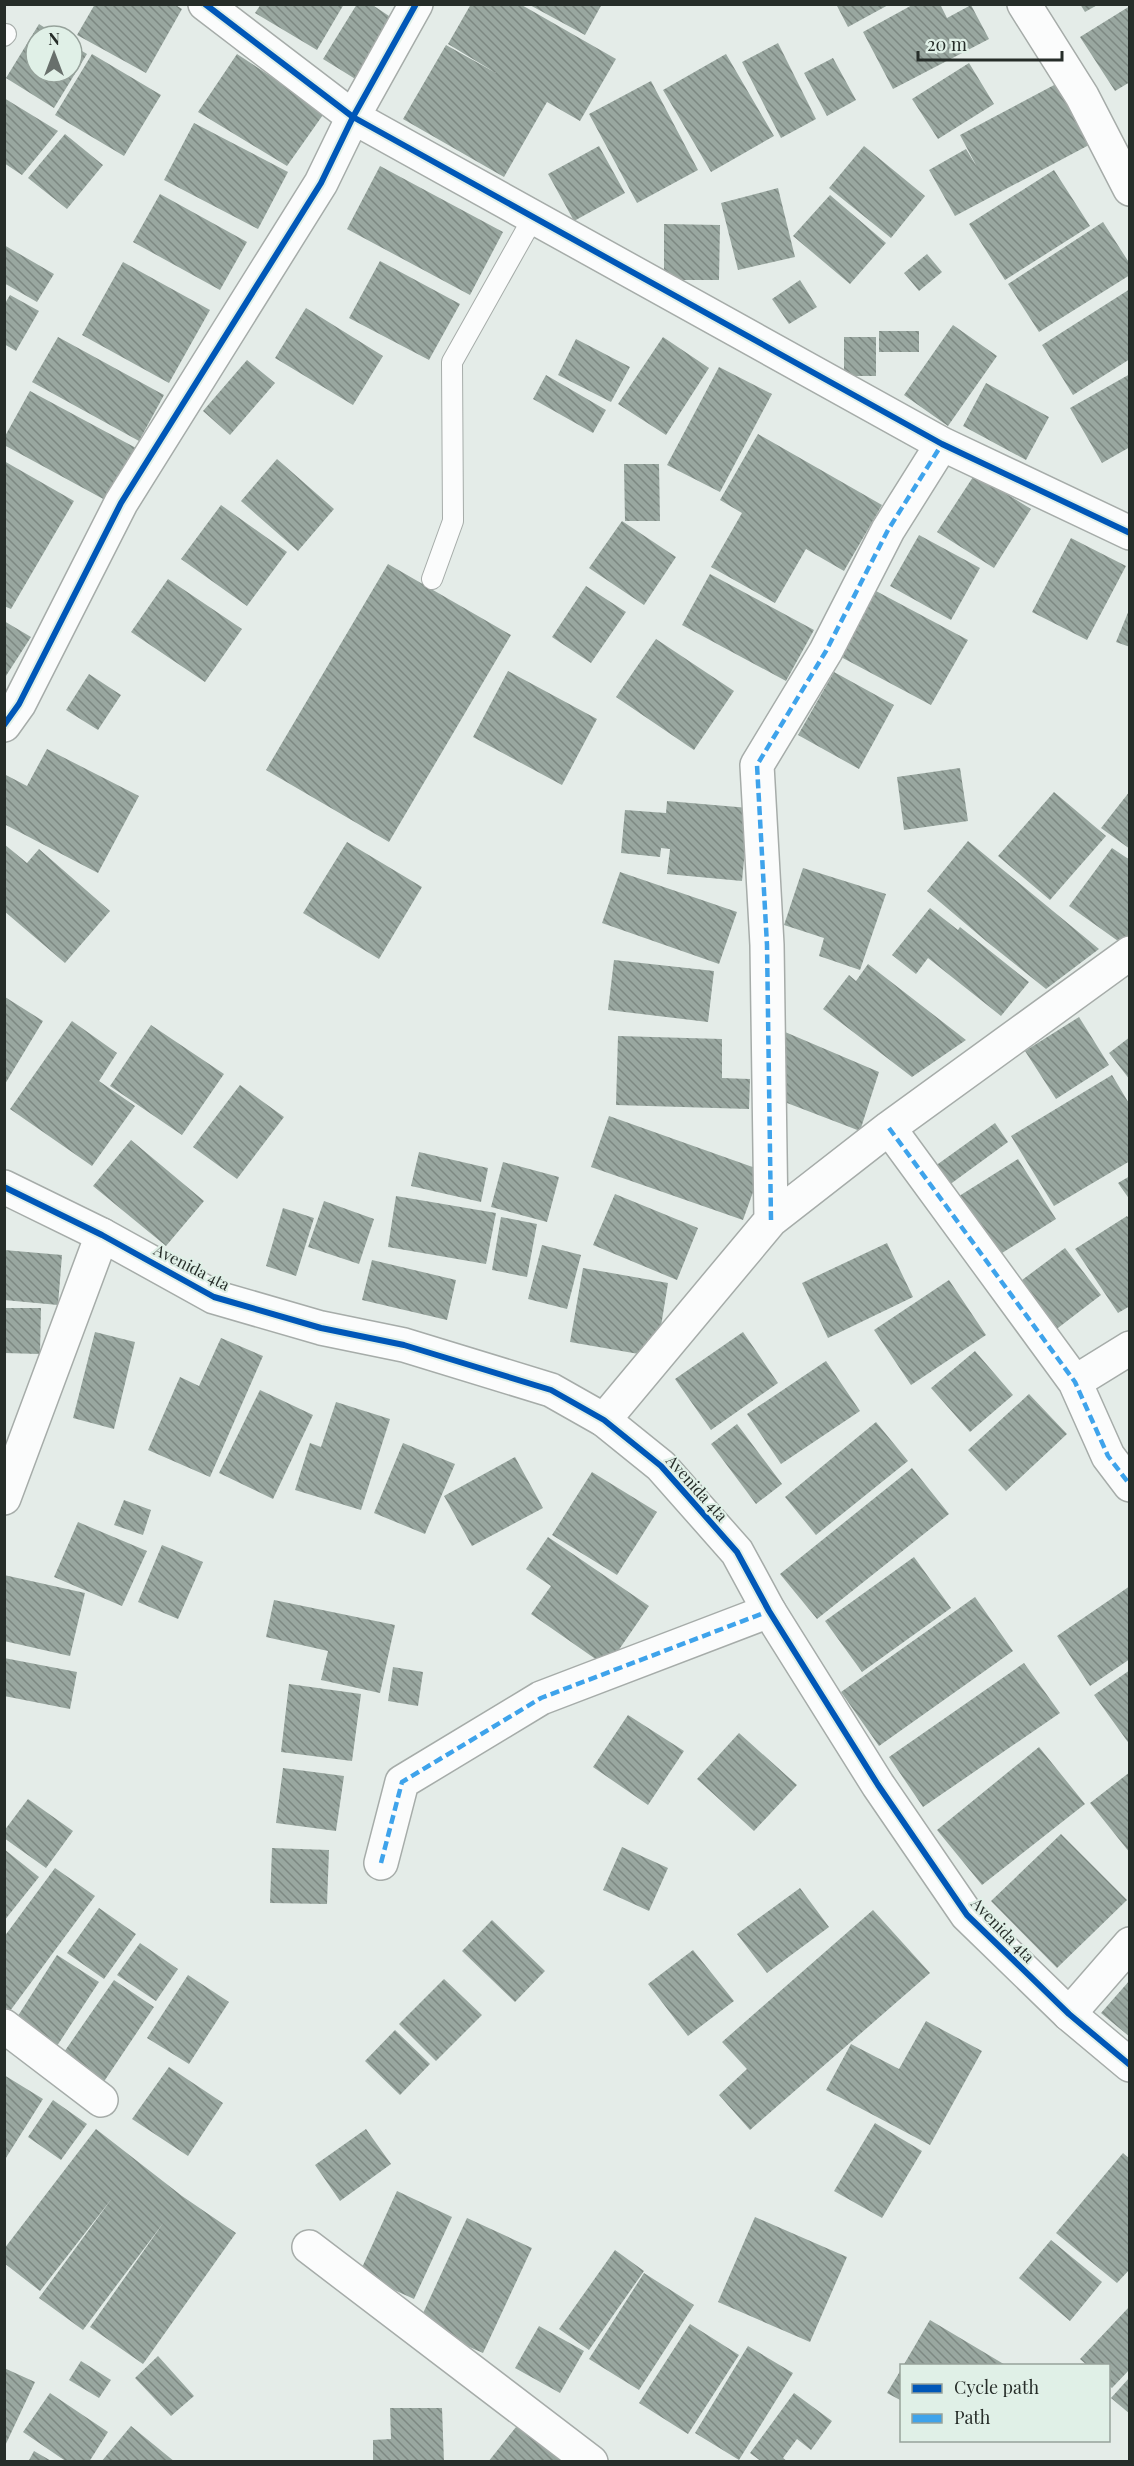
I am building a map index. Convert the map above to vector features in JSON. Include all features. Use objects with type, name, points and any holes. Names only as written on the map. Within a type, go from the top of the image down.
[{"type":"street","points":[[205,4],[353,117],[942,444],[1130,533]]},
{"type":"street","points":[[5,722],[19,704],[121,503],[321,183],[353,117],[416,4]]},
{"type":"street","points":[[1024,4],[1082,96],[1130,189]]},
{"type":"street","points":[[771,1220],[767,945],[757,765],[826,651],[888,530],[942,444]]},
{"type":"street","points":[[604,1420],[771,1220],[889,1128],[1130,953]]},
{"type":"street","points":[[889,1128],[1075,1382],[1108,1456],[1130,1485]]},
{"type":"street","name":"Avenida 4ta","points":[[4,1187],[102,1235],[214,1297],[321,1328],[404,1345],[539,1386],[551,1390],[604,1420],[661,1466],[737,1552],[769,1611],[878,1785],[967,1915],[1069,2014],[1130,2065]]},
{"type":"street","points":[[4,1498],[102,1235]]},
{"type":"street","points":[[1075,1382],[1130,1348]]},
{"type":"street","points":[[381,1863],[402,1782],[541,1698],[769,1611]]},
{"type":"street","points":[[1069,2014],[1130,1944]]},
{"type":"street","points":[[4,2026],[101,2100]]},
{"type":"street","points":[[309,2247],[591,2462]]},
{"type":"lane","points":[[432,579],[453,520],[452,362],[533,218]]},
{"type":"building","points":[[95,4],[174,4],[182,9],[146,73],[84,39],[83,24]]},
{"type":"building","points":[[261,4],[344,4],[317,50],[255,13]]},
{"type":"building","points":[[357,4],[371,4],[395,20],[357,80],[323,59]]},
{"type":"building","points":[[471,4],[520,4],[616,59],[580,121],[547,102],[504,177],[403,119],[446,45],[496,73],[448,44]]},
{"type":"building","points":[[528,4],[602,4],[585,35]]},
{"type":"building","points":[[836,4],[890,4],[848,27]]},
{"type":"building","points":[[914,4],[940,4],[947,18],[971,5],[989,39],[893,89],[863,32]]},
{"type":"building","points":[[1080,4],[1099,4],[1085,12]]},
{"type":"building","points":[[1130,6],[1130,82],[1115,91],[1080,37]]},
{"type":"building","points":[[778,43],[816,119],[781,138],[742,62]]},
{"type":"building","points":[[24,49],[24,84],[69,84],[54,108],[6,78]]},
{"type":"building","points":[[92,54],[161,95],[124,156],[55,115],[74,84],[84,84],[84,67]]},
{"type":"building","points":[[237,54],[325,112],[287,166],[198,112]]},
{"type":"building","points":[[726,54],[774,136],[711,172],[663,90]]},
{"type":"building","points":[[833,58],[856,100],[827,116],[804,73]]},
{"type":"building","points":[[969,63],[994,104],[938,139],[912,99]]},
{"type":"building","points":[[651,81],[698,170],[637,203],[589,114]]},
{"type":"building","points":[[1056,84],[1089,145],[955,216],[929,170],[966,149],[977,167],[960,135]]},
{"type":"building","points":[[4,98],[58,131],[22,175],[4,163]]},
{"type":"building","points":[[194,123],[288,172],[258,229],[164,180]]},
{"type":"building","points":[[65,134],[103,165],[67,209],[28,178]]},
{"type":"building","points":[[599,146],[625,193],[574,221],[548,174]]},
{"type":"building","points":[[864,146],[925,196],[891,238],[829,188]]},
{"type":"building","points":[[380,166],[503,232],[470,295],[347,229]]},
{"type":"building","points":[[1054,170],[1090,226],[1005,280],[969,224]]},
{"type":"building","points":[[778,188],[795,257],[738,270],[721,203]]},
{"type":"building","points":[[160,194],[247,242],[220,290],[133,242]]},
{"type":"building","points":[[830,195],[886,243],[850,284],[793,236]]},
{"type":"building","points":[[1103,222],[1130,264],[1130,275],[1039,332],[1008,284]]},
{"type":"building","points":[[664,224],[720,225],[719,280],[664,280]]},
{"type":"building","points":[[4,245],[54,274],[37,302],[4,283]]},
{"type":"building","points":[[927,254],[942,272],[919,291],[904,273]]},
{"type":"building","points":[[380,261],[460,304],[429,360],[349,318]]},
{"type":"building","points":[[123,262],[210,310],[169,383],[82,335]]},
{"type":"building","points":[[800,280],[817,307],[789,324],[772,299]]},
{"type":"building","points":[[1130,289],[1130,359],[1073,395],[1042,345]]},
{"type":"building","points":[[10,295],[39,311],[16,351],[4,344],[4,305]]},
{"type":"building","points":[[306,308],[383,356],[353,405],[275,358]]},
{"type":"building","points":[[953,325],[997,356],[948,426],[904,395]]},
{"type":"building","points":[[879,331],[919,331],[919,352],[879,352]]},
{"type":"building","points":[[58,337],[164,395],[139,441],[32,382]]},
{"type":"building","points":[[663,337],[709,368],[666,435],[618,404]]},
{"type":"building","points":[[844,337],[876,337],[876,376],[844,376]]},
{"type":"building","points":[[576,339],[630,367],[611,402],[558,375]]},
{"type":"building","points":[[247,360],[275,383],[230,435],[203,411]]},
{"type":"building","points":[[719,367],[772,394],[720,492],[667,465]]},
{"type":"building","points":[[1130,374],[1130,447],[1102,463],[1070,408]]},
{"type":"building","points":[[546,375],[606,410],[593,433],[533,399]]},
{"type":"building","points":[[986,383],[1049,417],[1026,460],[963,426]]},
{"type":"building","points":[[30,391],[136,448],[107,501],[4,445],[4,438]]},
{"type":"building","points":[[758,434],[882,505],[844,571],[806,549],[775,603],[711,567],[742,513],[720,500]]},
{"type":"building","points":[[277,459],[334,509],[298,551],[241,501]]},
{"type":"building","points":[[4,461],[74,501],[11,609],[4,606]]},
{"type":"building","points":[[624,464],[659,464],[660,521],[625,521]]},
{"type":"building","points":[[975,474],[1031,509],[994,568],[937,532]]},
{"type":"building","points":[[221,505],[287,552],[247,606],[181,559]]},
{"type":"building","points":[[622,521],[676,557],[644,605],[589,568]]},
{"type":"building","points":[[919,535],[980,568],[951,620],[890,586]]},
{"type":"building","points":[[1071,538],[1126,566],[1087,640],[1032,612]]},
{"type":"building","points":[[388,564],[511,635],[389,842],[266,770]]},
{"type":"building","points":[[710,574],[814,630],[786,681],[682,625]]},
{"type":"building","points":[[168,579],[242,629],[205,682],[131,632]]},
{"type":"building","points":[[586,586],[626,612],[591,663],[552,637]]},
{"type":"building","points":[[876,591],[968,640],[931,705],[841,657]]},
{"type":"building","points":[[1130,610],[1130,647],[1116,642]]},
{"type":"building","points":[[4,621],[31,637],[4,679]]},
{"type":"building","points":[[656,639],[734,691],[694,750],[616,697]]},
{"type":"building","points":[[508,671],[597,719],[562,785],[473,737]]},
{"type":"building","points":[[834,672],[894,705],[859,769],[798,735]]},
{"type":"building","points":[[89,674],[121,695],[98,730],[66,710]]},
{"type":"building","points":[[47,749],[139,796],[98,873],[4,824],[4,774],[27,786]]},
{"type":"building","points":[[960,768],[968,821],[904,830],[897,777]]},
{"type":"building","points":[[1130,791],[1130,849],[1101,828]]},
{"type":"building","points":[[1054,792],[1106,836],[1050,900],[998,856]]},
{"type":"building","points":[[667,801],[749,808],[742,881],[667,874],[670,849],[661,848],[660,857],[621,853],[625,810],[666,813]]},
{"type":"building","points":[[968,841],[1099,949],[1046,989],[986,941],[927,891]]},
{"type":"building","points":[[347,842],[422,887],[379,959],[303,913]]},
{"type":"building","points":[[4,844],[27,863],[39,849],[110,911],[65,963],[4,911]]},
{"type":"building","points":[[1112,848],[1130,860],[1130,935],[1118,941],[1069,906]]},
{"type":"building","points":[[803,868],[886,894],[860,970],[819,956],[824,938],[784,925]]},
{"type":"building","points":[[620,872],[737,912],[719,964],[602,923]]},
{"type":"building","points":[[930,908],[958,930],[960,927],[1029,982],[1001,1016],[928,958],[916,974],[892,955]]},
{"type":"building","points":[[614,960],[714,971],[708,1022],[608,1010]]},
{"type":"building","points":[[868,964],[966,1040],[912,1077],[823,1009],[849,975],[856,981]]},
{"type":"building","points":[[5,997],[43,1021],[5,1084]]},
{"type":"building","points":[[1079,1017],[1109,1065],[1056,1099],[1025,1051]]},
{"type":"building","points":[[72,1021],[117,1053],[99,1081],[135,1106],[92,1166],[10,1109]]},
{"type":"building","points":[[151,1025],[224,1074],[182,1135],[110,1086]]},
{"type":"building","points":[[778,1029],[879,1072],[860,1131],[774,1098]]},
{"type":"building","points":[[618,1036],[722,1039],[722,1078],[750,1079],[749,1109],[616,1105]]},
{"type":"building","points":[[1130,1037],[1130,1080],[1109,1053]]},
{"type":"building","points":[[1112,1075],[1130,1105],[1130,1161],[1054,1206],[1011,1136]]},
{"type":"building","points":[[240,1085],[284,1117],[237,1179],[193,1147]]},
{"type":"building","points":[[609,1116],[761,1170],[743,1220],[591,1167]]},
{"type":"building","points":[[995,1123],[1008,1142],[945,1188],[931,1169]]},
{"type":"building","points":[[131,1140],[204,1201],[166,1246],[93,1186]]},
{"type":"building","points":[[419,1152],[488,1168],[481,1202],[411,1186]]},
{"type":"building","points":[[1018,1159],[1056,1219],[994,1258],[956,1198]]},
{"type":"building","points":[[503,1162],[559,1177],[547,1222],[491,1207]]},
{"type":"building","points":[[1130,1176],[1130,1200],[1118,1183]]},
{"type":"building","points":[[615,1194],[698,1228],[677,1280],[593,1245]]},
{"type":"building","points":[[396,1196],[496,1213],[486,1264],[388,1247]]},
{"type":"building","points":[[324,1201],[374,1219],[359,1264],[308,1247]]},
{"type":"building","points":[[283,1208],[314,1218],[296,1276],[266,1266]]},
{"type":"building","points":[[1127,1216],[1130,1220],[1130,1306],[1118,1313],[1075,1249]]},
{"type":"building","points":[[501,1217],[537,1224],[527,1277],[492,1270]]},
{"type":"building","points":[[887,1243],[913,1297],[828,1338],[802,1283]]},
{"type":"building","points":[[542,1245],[581,1255],[567,1309],[528,1299]]},
{"type":"building","points":[[1065,1248],[1101,1295],[1054,1331],[1018,1283]]},
{"type":"building","points":[[4,1250],[62,1255],[58,1305],[4,1300]]},
{"type":"building","points":[[372,1260],[456,1280],[447,1320],[362,1300]]},
{"type":"building","points":[[583,1268],[668,1283],[656,1357],[570,1342]]},
{"type":"building","points":[[949,1280],[986,1335],[911,1385],[874,1330]]},
{"type":"building","points":[[4,1308],[41,1308],[40,1354],[4,1353]]},
{"type":"building","points":[[95,1332],[135,1342],[114,1429],[73,1418]]},
{"type":"building","points":[[743,1332],[778,1383],[711,1430],[675,1379]]},
{"type":"building","points":[[221,1338],[263,1356],[210,1477],[148,1450],[180,1377],[199,1386]]},
{"type":"building","points":[[975,1351],[1013,1395],[970,1432],[931,1388]]},
{"type":"building","points":[[826,1361],[860,1411],[781,1464],[747,1414]]},
{"type":"building","points":[[260,1390],[313,1415],[273,1499],[219,1473]]},
{"type":"building","points":[[1029,1394],[1067,1434],[1006,1491],[968,1450]]},
{"type":"building","points":[[336,1402],[390,1419],[361,1510],[295,1490],[310,1443],[321,1447]]},
{"type":"building","points":[[876,1422],[908,1461],[816,1535],[785,1497]]},
{"type":"building","points":[[737,1424],[782,1484],[756,1504],[711,1444]]},
{"type":"building","points":[[403,1443],[455,1464],[425,1534],[374,1513]]},
{"type":"building","points":[[515,1457],[543,1508],[472,1546],[444,1496]]},
{"type":"building","points":[[912,1468],[949,1514],[817,1619],[780,1574]]},
{"type":"building","points":[[592,1472],[657,1512],[617,1575],[552,1535]]},
{"type":"building","points":[[124,1500],[151,1510],[143,1535],[114,1525]]},
{"type":"building","points":[[78,1522],[147,1551],[122,1606],[54,1577]]},
{"type":"building","points":[[548,1537],[649,1606],[607,1667],[531,1614],[551,1586],[526,1569]]},
{"type":"building","points":[[162,1545],[203,1562],[178,1619],[138,1602]]},
{"type":"building","points":[[914,1557],[951,1608],[862,1672],[825,1621]]},
{"type":"building","points":[[4,1575],[85,1593],[70,1656],[4,1641]]},
{"type":"building","points":[[1130,1586],[1130,1659],[1090,1686],[1057,1636]]},
{"type":"building","points":[[975,1597],[1013,1651],[879,1746],[841,1692]]},
{"type":"building","points":[[274,1600],[395,1625],[380,1693],[321,1680],[328,1651],[266,1637]]},
{"type":"building","points":[[4,1658],[77,1672],[70,1709],[4,1696]]},
{"type":"building","points":[[1024,1663],[1060,1713],[923,1807],[889,1757]]},
{"type":"building","points":[[393,1667],[423,1672],[418,1706],[388,1701]]},
{"type":"building","points":[[1130,1670],[1130,1745],[1094,1695]]},
{"type":"building","points":[[289,1684],[361,1694],[352,1761],[281,1752]]},
{"type":"building","points":[[628,1715],[684,1751],[648,1805],[593,1767]]},
{"type":"building","points":[[739,1733],[797,1785],[754,1831],[697,1779]]},
{"type":"building","points":[[1039,1747],[1085,1804],[982,1885],[937,1830]]},
{"type":"building","points":[[283,1768],[344,1776],[336,1831],[276,1823]]},
{"type":"building","points":[[1130,1772],[1130,1853],[1090,1803]]},
{"type":"building","points":[[28,1799],[73,1831],[46,1868],[4,1838],[4,1831]]},
{"type":"building","points":[[1061,1834],[1127,1900],[1057,1968],[991,1901]]},
{"type":"building","points":[[622,1847],[668,1868],[649,1911],[603,1890]]},
{"type":"building","points":[[272,1848],[329,1850],[327,1904],[270,1903]]},
{"type":"building","points":[[4,1849],[39,1877],[4,1921]]},
{"type":"building","points":[[55,1868],[95,1896],[10,2011],[4,2006],[4,1937]]},
{"type":"building","points":[[800,1888],[829,1927],[767,1973],[737,1934]]},
{"type":"building","points":[[99,1908],[136,1934],[104,1979],[67,1953]]},
{"type":"building","points":[[873,1910],[930,1973],[750,2130],[719,2095],[747,2069],[722,2042]]},
{"type":"building","points":[[492,1920],[545,1971],[515,2002],[462,1951]]},
{"type":"building","points":[[140,1943],[178,1969],[156,2001],[117,1975]]},
{"type":"building","points":[[693,1950],[734,2001],[688,2036],[648,1984]]},
{"type":"building","points":[[57,1955],[99,1982],[55,2049],[14,2022]]},
{"type":"building","points":[[188,1975],[229,2002],[189,2064],[147,2038]]},
{"type":"building","points":[[444,1979],[482,2015],[436,2061],[399,2024]]},
{"type":"building","points":[[114,1980],[154,2007],[103,2083],[62,2055]]},
{"type":"building","points":[[1130,1980],[1130,2037],[1101,2013]]},
{"type":"building","points":[[926,2021],[982,2051],[930,2145],[826,2090],[851,2044],[899,2069]]},
{"type":"building","points":[[395,2030],[430,2064],[400,2095],[365,2061]]},
{"type":"building","points":[[169,2067],[223,2103],[188,2156],[132,2119]]},
{"type":"building","points":[[4,2075],[43,2099],[4,2161]]},
{"type":"building","points":[[53,2100],[87,2124],[61,2160],[28,2137]]},
{"type":"building","points":[[875,2123],[922,2151],[882,2218],[834,2191]]},
{"type":"building","points":[[96,2129],[182,2196],[236,2233],[143,2364],[90,2327],[164,2222],[83,2330],[39,2298],[113,2197],[40,2291],[4,2263],[4,2249]]},
{"type":"building","points":[[366,2129],[391,2164],[340,2201],[315,2165]]},
{"type":"building","points":[[1123,2153],[1130,2159],[1130,2269],[1117,2283],[1056,2233]]},
{"type":"building","points":[[397,2191],[452,2217],[414,2299],[359,2274]]},
{"type":"building","points":[[755,2217],[847,2257],[810,2342],[718,2302]]},
{"type":"building","points":[[467,2218],[532,2248],[483,2353],[418,2324]]},
{"type":"building","points":[[1051,2240],[1102,2282],[1070,2321],[1019,2278]]},
{"type":"building","points":[[615,2250],[644,2271],[589,2350],[559,2329]]},
{"type":"building","points":[[644,2273],[694,2305],[639,2390],[589,2359]]},
{"type":"building","points":[[1130,2306],[1130,2369],[1112,2388],[1110,2386],[1110,2364],[1086,2364],[1080,2359]]},
{"type":"building","points":[[930,2320],[1004,2364],[904,2364]]},
{"type":"building","points":[[690,2324],[739,2355],[688,2434],[639,2403]]},
{"type":"building","points":[[539,2326],[584,2351],[560,2393],[515,2368]]},
{"type":"building","points":[[748,2346],[793,2373],[739,2460],[695,2433]]},
{"type":"building","points":[[158,2356],[194,2396],[171,2416],[135,2378]]},
{"type":"building","points":[[81,2361],[111,2380],[99,2398],[69,2380]]},
{"type":"building","points":[[4,2368],[35,2382],[4,2448]]},
{"type":"building","points":[[900,2371],[900,2400],[887,2393]]},
{"type":"building","points":[[1130,2377],[1130,2414],[1111,2398]]},
{"type":"building","points":[[50,2393],[108,2432],[89,2462],[67,2462],[23,2432]]},
{"type":"building","points":[[794,2393],[832,2421],[811,2450],[797,2439],[783,2458],[788,2462],[762,2462],[750,2453]]},
{"type":"building","points":[[390,2408],[442,2408],[444,2462],[373,2462],[373,2440],[391,2439]]},
{"type":"building","points":[[520,2422],[570,2462],[488,2462]]},
{"type":"building","points":[[131,2426],[175,2462],[101,2462]]},
{"type":"building","points":[[34,2451],[53,2462],[28,2462]]},
{"type":"marked path","points":[[771,1220],[767,945],[757,765],[826,651],[888,530],[942,444]]},
{"type":"marked path","points":[[889,1128],[1075,1382],[1108,1456],[1130,1485]]},
{"type":"marked path","points":[[381,1863],[402,1782],[541,1698],[769,1611]]},
{"type":"cycle path","points":[[205,4],[353,117],[942,444],[1130,533]]},
{"type":"cycle path","points":[[4,725],[19,704],[121,503],[321,183],[353,117],[416,4]]},
{"type":"cycle path","points":[[4,1187],[102,1235],[214,1297],[321,1328],[404,1345],[551,1390],[604,1420],[661,1466],[737,1552],[769,1611],[878,1785],[967,1915],[1069,2014],[1130,2065]]}]
